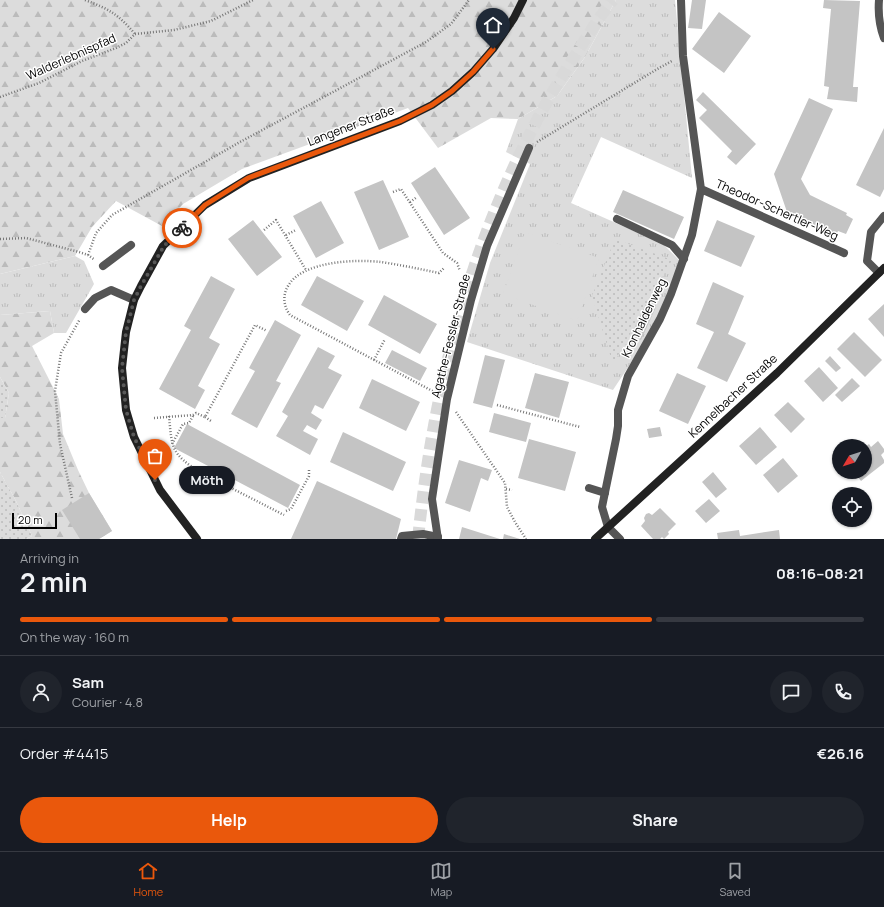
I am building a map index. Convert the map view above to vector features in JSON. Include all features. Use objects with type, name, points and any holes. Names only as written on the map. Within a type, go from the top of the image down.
[{"type":"main road","name":"Langener Straße","points":[[197,539],[160,490],[134,437],[126,410],[122,368],[126,332],[134,300],[164,246],[205,205],[248,178],[400,121],[432,105],[473,72],[493,49],[514,18],[523,0]]},
{"type":"main road","name":"Kennelbacher Straße","points":[[595,539],[777,373],[882,270]]},
{"type":"street","name":"Kronhaldenweg","points":[[608,527],[602,507],[616,439],[618,410],[628,376],[660,319],[671,294],[692,235],[701,189],[683,56],[681,0]]},
{"type":"street","points":[[879,0],[878,16],[884,38]]},
{"type":"street","name":"Agathe-Fessler-Straße","points":[[438,538],[432,499],[447,398],[471,300],[487,246],[529,148]]},
{"type":"street","name":"Theodor-Schertler-Weg","points":[[701,189],[844,253]]},
{"type":"street","points":[[882,270],[867,261],[871,232],[884,216]]},
{"type":"street","points":[[617,218],[672,245],[684,259]]},
{"type":"street","points":[[103,266],[131,245]]},
{"type":"street","points":[[85,309],[95,298],[111,290],[134,300]]},
{"type":"street","points":[[589,488],[605,493]]},
{"type":"street","points":[[608,527],[620,539]]},
{"type":"street","points":[[402,537],[423,534],[438,538]]},
{"type":"path","name":"Walderlebnispfad","points":[[0,97],[39,83],[82,61],[116,48],[126,43],[135,34],[123,20],[107,8],[85,0]]},
{"type":"path","points":[[135,34],[174,30],[211,21],[253,0]]},
{"type":"path","points":[[0,240],[26,238],[88,255],[96,233],[112,215],[246,138],[426,42],[451,24],[469,0]]},
{"type":"path","points":[[529,148],[544,137],[659,68],[683,56]]},
{"type":"path","points":[[393,192],[401,189],[443,253],[457,263],[460,270]]},
{"type":"path","points":[[410,202],[417,197]]},
{"type":"path","points":[[264,230],[276,220],[306,270]]},
{"type":"path","points":[[286,235],[296,230]]},
{"type":"path","points":[[444,268],[439,273],[380,262],[322,264],[297,275],[290,283],[284,296],[286,309],[290,315],[447,398]]},
{"type":"path","points":[[72,498],[60,444],[55,391],[61,353],[85,309]]},
{"type":"path","points":[[204,417],[255,325],[267,331]]},
{"type":"path","points":[[374,360],[385,339]]},
{"type":"path","points":[[497,405],[580,427]]},
{"type":"path","points":[[446,408],[458,414],[503,480],[506,489],[507,507],[526,539]]},
{"type":"path","points":[[154,418],[196,414],[211,421]]},
{"type":"path","points":[[172,444],[183,424],[189,423],[193,415]]},
{"type":"path","points":[[169,416],[172,444],[178,455],[190,466],[284,515]]},
{"type":"path","points":[[286,511],[291,509],[309,476],[309,469]]},
{"type":"path","points":[[506,489],[512,490]]},
{"type":"green space","points":[[0,0],[616,0],[585,57],[557,96],[518,119],[491,118],[438,148],[408,108],[242,169],[183,204],[162,226],[116,201],[92,227],[75,256],[0,274]]},
{"type":"green space","points":[[616,0],[675,0],[692,178],[601,137],[571,203],[663,244],[679,260],[674,277],[652,327],[643,344],[613,390],[467,342],[490,263],[530,164],[506,152],[518,119],[557,96],[585,57]]},
{"type":"green space","points":[[525,232],[599,258],[577,321],[503,294]]},
{"type":"green space","points":[[615,239],[672,260],[613,364],[592,296]]},
{"type":"green space","points":[[75,256],[84,261],[94,284],[66,333],[54,333],[50,311],[0,315],[0,274]]},
{"type":"green space","points":[[50,311],[54,333],[32,346],[59,399],[63,434],[78,470],[89,493],[112,531],[99,539],[26,539],[32,536],[16,501],[0,472],[0,418],[5,418],[9,393],[0,377],[0,315]]},
{"type":"green space","points":[[0,377],[9,393],[5,418],[0,418]]},
{"type":"green space","points":[[0,472],[16,501],[32,536],[26,539],[0,539]]},
{"type":"building","points":[[692,0],[706,0],[702,29],[688,28]]},
{"type":"building","points":[[824,0],[860,1],[853,87],[858,87],[857,102],[827,99],[829,87],[824,86],[831,9],[823,8]]},
{"type":"building","points":[[719,12],[751,36],[724,73],[692,49]]},
{"type":"building","points":[[703,92],[756,144],[736,165],[727,157],[732,151],[699,118],[707,110],[696,100]]},
{"type":"building","points":[[809,98],[833,109],[801,179],[810,195],[847,213],[846,215],[853,219],[846,234],[838,231],[836,235],[787,212],[774,174]]},
{"type":"building","points":[[884,128],[884,189],[880,197],[856,185]]},
{"type":"building","points":[[435,167],[470,218],[444,235],[411,183]]},
{"type":"building","points":[[383,180],[409,237],[379,250],[354,192]]},
{"type":"building","points":[[623,190],[684,217],[674,239],[613,212]]},
{"type":"building","points":[[321,201],[344,243],[316,258],[293,216]]},
{"type":"building","points":[[253,220],[282,257],[257,276],[228,239]]},
{"type":"building","points":[[717,220],[755,236],[741,267],[704,251]]},
{"type":"building","points":[[211,276],[235,289],[209,338],[220,344],[198,386],[205,390],[195,409],[159,389],[191,330],[184,326]]},
{"type":"building","points":[[317,276],[364,301],[347,331],[301,305]]},
{"type":"building","points":[[713,282],[744,296],[728,334],[746,343],[727,382],[697,368],[714,332],[696,324]]},
{"type":"building","points":[[384,295],[437,324],[420,354],[368,325]]},
{"type":"building","points":[[647,302],[656,307],[641,340],[631,335]]},
{"type":"building","points":[[884,304],[884,337],[868,319]]},
{"type":"building","points":[[275,320],[301,335],[276,381],[281,383],[257,428],[231,414],[255,371],[249,368]]},
{"type":"building","points":[[854,332],[882,360],[865,377],[837,349]]},
{"type":"building","points":[[318,347],[335,356],[328,368],[342,375],[323,409],[315,405],[311,413],[322,420],[316,430],[307,425],[303,431],[318,439],[310,455],[276,436],[288,416],[282,412]]},
{"type":"building","points":[[392,350],[427,368],[420,381],[385,363]]},
{"type":"building","points":[[485,355],[505,360],[492,408],[473,403]]},
{"type":"building","points":[[830,356],[841,368],[836,372],[825,361]]},
{"type":"building","points":[[819,367],[838,388],[823,402],[804,381]]},
{"type":"building","points":[[535,373],[569,382],[559,418],[525,408]]},
{"type":"building","points":[[677,373],[706,386],[688,424],[659,411]]},
{"type":"building","points":[[852,378],[860,386],[842,402],[835,395]]},
{"type":"building","points":[[372,379],[420,402],[406,431],[359,408]]},
{"type":"building","points":[[788,402],[805,419],[791,433],[774,415]]},
{"type":"building","points":[[494,413],[531,423],[526,442],[489,432]]},
{"type":"building","points":[[187,424],[300,485],[288,508],[174,448]]},
{"type":"building","points":[[660,427],[662,436],[649,438],[647,429]]},
{"type":"building","points":[[760,427],[777,447],[756,465],[739,446]]},
{"type":"building","points":[[343,432],[406,462],[393,491],[330,462]]},
{"type":"building","points":[[529,439],[576,452],[565,491],[518,478]]},
{"type":"building","points":[[878,441],[884,449],[884,452],[881,455],[884,463],[872,472],[872,446]]},
{"type":"building","points":[[783,458],[798,476],[778,493],[763,475]]},
{"type":"building","points":[[459,460],[492,470],[488,481],[481,478],[470,512],[445,503]]},
{"type":"building","points":[[713,472],[727,489],[716,498],[702,482]]},
{"type":"building","points":[[317,481],[401,519],[396,539],[291,539]]},
{"type":"building","points":[[89,493],[112,531],[99,539],[80,539],[62,510]]},
{"type":"building","points":[[709,499],[720,511],[706,523],[695,511]]},
{"type":"building","points":[[660,508],[676,524],[668,532],[669,534],[664,539],[662,537],[660,539],[653,539],[641,526],[645,521],[644,518],[646,514],[649,513],[652,515]]},
{"type":"building","points":[[462,527],[500,539],[459,539]]},
{"type":"building","points":[[739,530],[740,536],[779,530],[780,539],[718,539],[717,533]]},
{"type":"building","points":[[504,534],[520,539],[503,539]]},
{"type":"tunnel","points":[[418,539],[436,415],[449,354],[466,294],[485,236],[509,178],[536,122],[567,68],[613,0]]},
{"type":"way so far","points":[[155,480],[134,437],[126,410],[122,368],[126,332],[134,300],[164,246],[182,228]]},
{"type":"place","name":"Möth","points":[[155,480]]},
{"type":"route","points":[[182,228],[205,205],[248,178],[400,121],[432,105],[452,91],[473,72],[493,49]]}]
